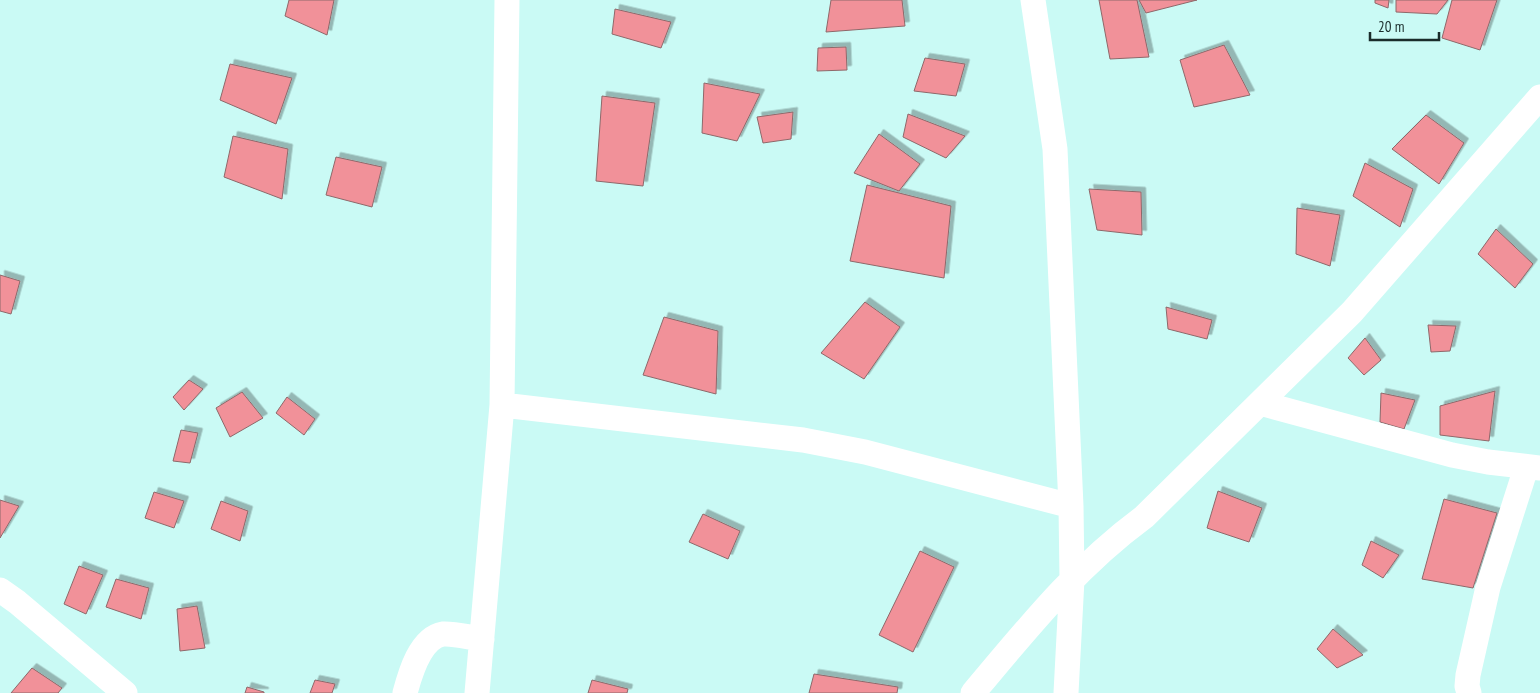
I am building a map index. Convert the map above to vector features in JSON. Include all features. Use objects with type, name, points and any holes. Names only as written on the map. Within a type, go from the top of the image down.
[{"type":"street","points":[[478,693],[502,405],[507,0]]},
{"type":"street","points":[[1033,0],[1055,149],[1072,579],[1066,693]]},
{"type":"street","points":[[973,693],[1044,608],[1072,579],[1114,539],[1144,517],[1352,312],[1540,97]]},
{"type":"street","points":[[1260,403],[1452,455],[1533,468],[1488,586],[1468,675],[1467,686],[1469,693]]},
{"type":"street","points":[[502,405],[812,442],[865,452],[1070,506]]},
{"type":"street","points":[[0,590],[126,693]]},
{"type":"street","points":[[405,693],[412,668],[428,641],[443,634],[482,639]]},
{"type":"building","points":[[289,0],[334,0],[327,35],[285,16]]},
{"type":"building","points":[[831,0],[902,0],[905,26],[826,32]]},
{"type":"building","points":[[1099,0],[1137,0],[1149,57],[1110,59]]},
{"type":"building","points":[[1139,0],[1197,0],[1146,13]]},
{"type":"building","points":[[1375,0],[1389,0],[1388,8],[1375,3]]},
{"type":"building","points":[[1396,0],[1448,0],[1437,14],[1396,12]]},
{"type":"building","points":[[1452,0],[1497,0],[1480,50],[1442,38]]},
{"type":"building","points":[[615,9],[671,22],[661,48],[612,34]]},
{"type":"building","points":[[1224,45],[1250,95],[1194,107],[1180,60]]},
{"type":"building","points":[[846,47],[847,70],[817,71],[818,48]]},
{"type":"building","points":[[925,58],[965,64],[956,96],[914,91]]},
{"type":"building","points":[[230,64],[292,78],[276,124],[220,100]]},
{"type":"building","points":[[704,83],[760,94],[737,141],[702,133]]},
{"type":"building","points":[[602,96],[655,103],[643,186],[596,181]]},
{"type":"building","points":[[793,112],[791,139],[763,143],[757,117]]},
{"type":"building","points":[[908,114],[965,136],[946,158],[903,137]]},
{"type":"building","points":[[1426,115],[1464,143],[1439,184],[1392,149]]},
{"type":"building","points":[[879,134],[920,164],[899,191],[854,173]]},
{"type":"building","points":[[233,136],[288,149],[282,199],[224,177]]},
{"type":"building","points":[[336,157],[382,167],[372,207],[326,195]]},
{"type":"building","points":[[1365,163],[1413,189],[1400,227],[1353,196]]},
{"type":"building","points":[[867,185],[951,206],[944,278],[850,261]]},
{"type":"building","points":[[1089,189],[1141,192],[1142,235],[1097,230]]},
{"type":"building","points":[[1297,208],[1340,215],[1330,266],[1296,254]]},
{"type":"building","points":[[1496,229],[1533,264],[1515,288],[1478,254]]},
{"type":"building","points":[[0,275],[20,281],[11,314],[0,311]]},
{"type":"building","points":[[865,302],[900,327],[864,379],[821,353]]},
{"type":"building","points":[[1166,307],[1212,320],[1207,339],[1168,329]]},
{"type":"building","points":[[664,317],[718,331],[716,394],[643,375]]},
{"type":"building","points":[[1428,325],[1456,326],[1450,351],[1431,352]]},
{"type":"building","points":[[1365,338],[1381,360],[1364,375],[1348,358]]},
{"type":"building","points":[[189,380],[203,389],[184,410],[173,397]]},
{"type":"building","points":[[1495,391],[1489,441],[1440,435],[1440,406]]},
{"type":"building","points":[[242,392],[263,418],[230,437],[216,408]]},
{"type":"building","points":[[1381,393],[1415,400],[1404,429],[1380,422]]},
{"type":"building","points":[[287,397],[315,419],[304,435],[276,413]]},
{"type":"building","points":[[181,430],[198,433],[190,463],[173,461]]},
{"type":"building","points":[[1218,491],[1262,508],[1249,542],[1207,528]]},
{"type":"building","points":[[154,492],[184,501],[174,528],[145,518]]},
{"type":"building","points":[[1444,499],[1497,513],[1473,588],[1422,579]]},
{"type":"building","points":[[0,500],[19,506],[0,538]]},
{"type":"building","points":[[221,501],[248,511],[240,541],[211,529]]},
{"type":"building","points":[[703,514],[740,531],[728,559],[689,542]]},
{"type":"building","points":[[1371,541],[1399,555],[1383,578],[1362,565]]},
{"type":"building","points":[[920,551],[954,567],[913,652],[879,635]]},
{"type":"building","points":[[79,566],[103,575],[86,614],[64,604]]},
{"type":"building","points":[[116,579],[149,588],[141,619],[106,607]]},
{"type":"building","points":[[197,606],[205,648],[180,651],[177,609]]},
{"type":"building","points":[[1333,629],[1363,655],[1337,668],[1317,649]]},
{"type":"building","points":[[32,668],[62,688],[58,693],[11,693]]},
{"type":"building","points":[[814,674],[898,687],[897,693],[809,693]]},
{"type":"building","points":[[315,680],[335,684],[332,693],[310,693]]},
{"type":"building","points":[[592,680],[628,689],[627,693],[588,693]]},
{"type":"building","points":[[247,687],[264,692],[264,693],[245,693]]}]
